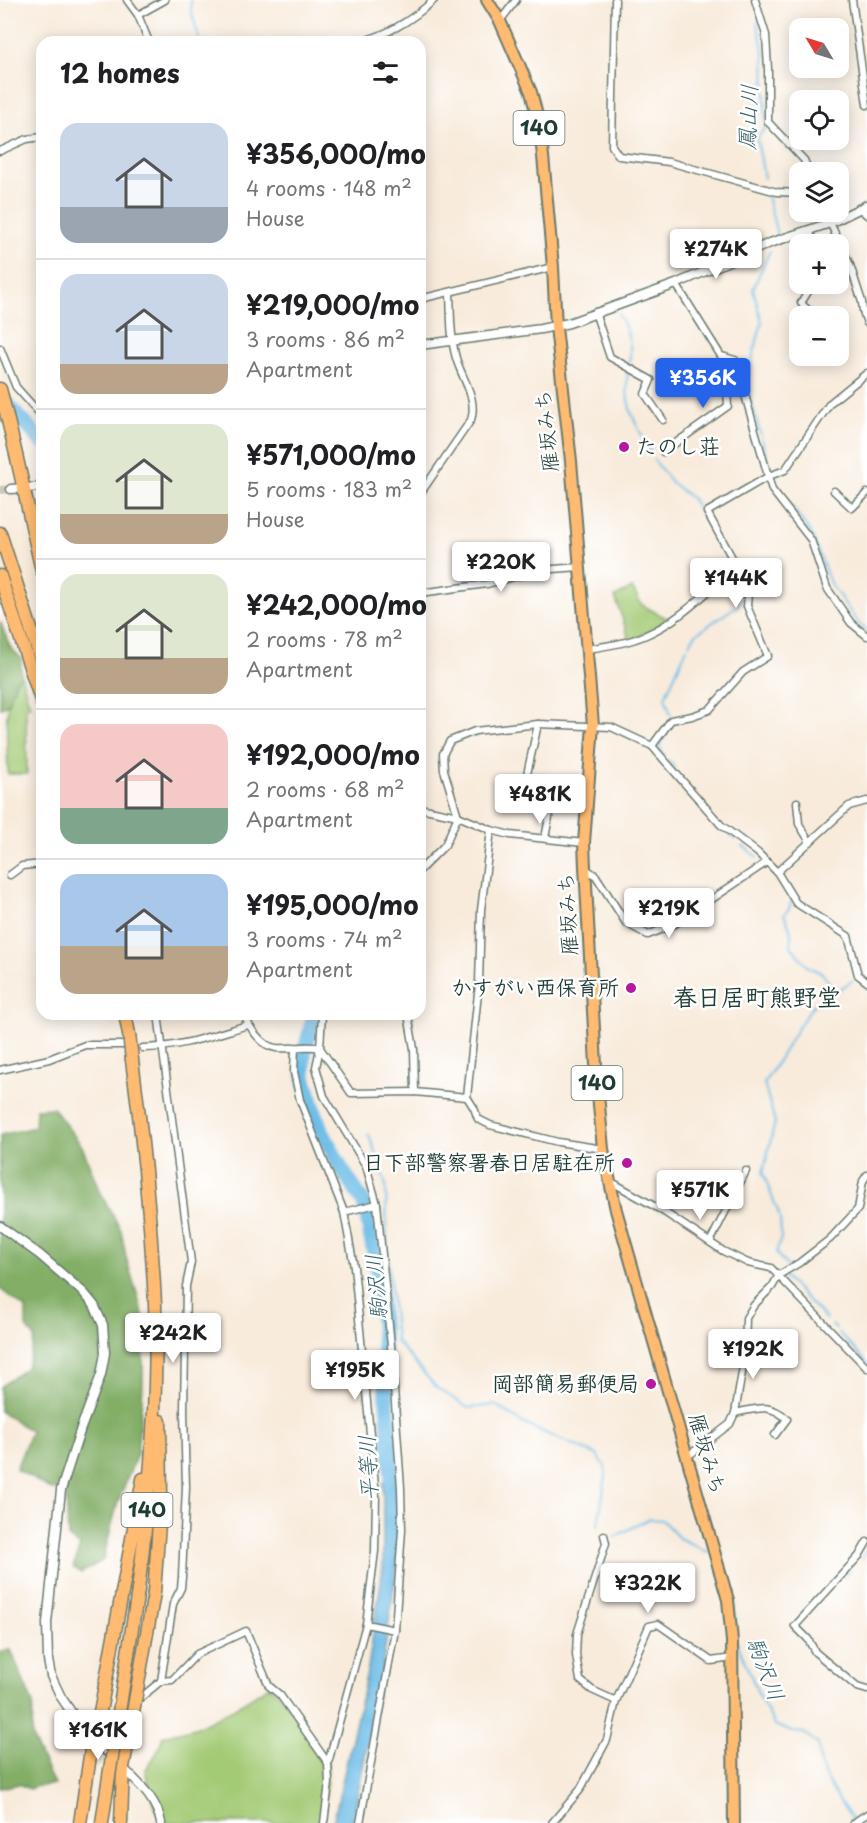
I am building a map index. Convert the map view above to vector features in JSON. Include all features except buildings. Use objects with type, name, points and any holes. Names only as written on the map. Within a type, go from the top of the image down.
[{"type":"highway","name":"雁坂みち","points":[[487,0],[500,21],[531,92],[539,123],[593,725],[585,867],[603,1149],[609,1181],[728,1600],[733,1658],[735,1823]]},
{"type":"highway","points":[[0,389],[14,439],[17,489],[36,551]]},
{"type":"highway","points":[[0,533],[36,644]]},
{"type":"highway","points":[[0,576],[36,685]]},
{"type":"highway","name":"140","points":[[102,1823],[138,1590],[148,1497],[155,1379],[155,1306],[150,1218],[125,1020]]},
{"type":"highway","points":[[121,1823],[123,1767],[154,1593],[161,1495],[160,1374],[155,1306]]},
{"type":"highway","points":[[80,1823],[93,1736],[100,1712],[152,1430]]},
{"type":"street","points":[[127,0],[138,15],[147,36]]},
{"type":"street","points":[[138,15],[165,0]]},
{"type":"street","points":[[381,36],[416,16],[434,0]]},
{"type":"street","points":[[500,21],[516,0]]},
{"type":"street","points":[[615,0],[612,146],[619,156],[669,162],[777,192],[789,193]]},
{"type":"street","points":[[755,0],[766,36],[768,123],[805,162]]},
{"type":"street","points":[[852,0],[867,105]]},
{"type":"street","points":[[0,151],[27,139],[36,138]]},
{"type":"street","points":[[426,344],[556,327],[676,284],[733,258],[830,223],[863,207],[867,215]]},
{"type":"street","points":[[830,223],[849,265],[867,323]]},
{"type":"street","points":[[809,230],[810,234]]},
{"type":"street","points":[[426,298],[553,267]]},
{"type":"street","points":[[676,284],[721,356],[735,360],[772,490],[811,540],[827,588],[851,622],[867,636]]},
{"type":"street","points":[[426,485],[471,420],[474,411],[456,358],[450,292]]},
{"type":"street","points":[[595,312],[610,357],[651,380],[645,394],[663,420]]},
{"type":"street","points":[[0,348],[16,387],[36,409]]},
{"type":"street","points":[[663,452],[728,406],[725,357]]},
{"type":"street","points":[[652,746],[671,720],[709,710],[743,672],[768,656],[747,606],[748,593],[737,567],[707,512],[769,476],[786,470],[830,403],[867,374]]},
{"type":"street","points":[[17,489],[36,487]]},
{"type":"street","points":[[834,492],[852,508],[867,494]]},
{"type":"street","points":[[426,592],[487,584],[540,570],[580,567]]},
{"type":"street","points":[[587,650],[627,642],[669,623],[737,567]]},
{"type":"street","points":[[538,724],[522,797],[552,802],[545,838]]},
{"type":"street","points":[[426,864],[445,845],[459,816],[444,770],[443,754],[450,741],[475,731],[538,724],[611,727],[652,746],[721,825],[777,872],[796,903],[848,936],[858,975],[867,982]]},
{"type":"street","points":[[777,872],[849,806],[867,801]]},
{"type":"street","points":[[797,802],[799,824],[810,842]]},
{"type":"street","points":[[426,809],[459,816],[491,830],[510,835],[585,843]]},
{"type":"street","points":[[491,830],[481,910],[479,984],[466,1097],[474,1107],[478,1119],[490,1125],[558,1142],[603,1149]]},
{"type":"street","points":[[585,867],[596,876],[626,922],[648,935],[675,924],[767,862]]},
{"type":"street","points":[[10,875],[22,866],[36,865]]},
{"type":"street","points":[[159,1020],[191,1262],[186,1286],[184,1412],[186,1487],[182,1577],[181,1588],[173,1604],[161,1681]]},
{"type":"street","points":[[246,1020],[258,1037],[274,1048],[317,1047]]},
{"type":"street","points":[[321,1020],[316,1067],[324,1096],[366,1166],[377,1204],[391,1346],[401,1488],[402,1530],[395,1630],[360,1823]]},
{"type":"street","points":[[409,1020],[414,1049],[414,1092]]},
{"type":"street","points":[[143,1048],[164,1048],[248,1024]]},
{"type":"street","points":[[0,1070],[49,1059],[85,1045],[126,1040]]},
{"type":"street","points":[[295,1047],[294,1072],[300,1100],[344,1212],[354,1267],[376,1496],[375,1551],[366,1624],[328,1763],[329,1783],[324,1823]]},
{"type":"street","points":[[317,1047],[351,1093],[414,1092],[466,1097]]},
{"type":"street","points":[[710,1242],[746,1171]]},
{"type":"street","points":[[688,1456],[730,1424],[735,1413],[745,1355],[746,1318],[754,1305],[772,1287],[779,1275],[830,1239],[858,1209],[863,1181],[867,1175]]},
{"type":"street","points":[[609,1181],[661,1210],[723,1251],[748,1263],[771,1268],[867,1368]]},
{"type":"street","points":[[344,1212],[377,1204]]},
{"type":"street","points":[[0,1226],[33,1250],[84,1293],[94,1305],[103,1325],[105,1353],[100,1375],[61,1490],[47,1623],[48,1660],[51,1676],[61,1697],[80,1725],[152,1797],[161,1823]]},
{"type":"street","points":[[735,1413],[767,1407],[778,1410],[787,1419],[775,1435]]},
{"type":"street","points":[[604,1534],[606,1543],[577,1634],[576,1655],[580,1680],[592,1690],[616,1701]]},
{"type":"street","points":[[867,1542],[859,1556],[795,1626],[808,1639],[815,1652],[857,1687],[867,1690]]},
{"type":"street","points":[[366,1624],[395,1630]]},
{"type":"street","points":[[552,1823],[580,1790],[607,1740],[616,1701],[649,1626],[658,1624],[711,1661],[733,1658]]},
{"type":"street","points":[[93,1736],[161,1681],[172,1680],[197,1654],[246,1631],[269,1686],[280,1695],[328,1763]]},
{"type":"street","points":[[856,1821],[867,1814]]},
{"type":"green space","points":[[632,588],[642,605],[672,621],[630,641],[615,597]]},
{"type":"green space","points":[[0,621],[10,647],[21,658],[21,675],[7,705],[0,708]]},
{"type":"green space","points":[[21,675],[30,706],[26,707],[27,774],[8,774],[8,708],[14,684]]},
{"type":"green space","points":[[53,1108],[82,1146],[100,1192],[121,1230],[126,1257],[143,1314],[143,1386],[137,1454],[117,1505],[103,1560],[81,1573],[73,1567],[80,1546],[68,1537],[66,1489],[52,1490],[16,1469],[31,1431],[0,1411],[0,1387],[27,1367],[35,1338],[26,1327],[26,1309],[0,1289],[0,1135],[35,1127],[36,1109]]},
{"type":"green space","points":[[11,1650],[33,1704],[32,1737],[54,1785],[29,1789],[19,1784],[0,1788],[0,1651]]},
{"type":"green space","points":[[269,1686],[280,1695],[328,1763],[324,1823],[161,1823],[145,1771],[158,1751],[163,1736],[195,1728],[235,1708]]},
{"type":"water","points":[[398,1470],[397,1567],[381,1675],[352,1823],[333,1823],[368,1668],[383,1567],[383,1483]]},
{"type":"waterway","points":[[191,0],[191,10],[198,36]]},
{"type":"waterway","name":"鳳山川","points":[[757,22],[764,52],[766,127],[757,138],[764,178]]},
{"type":"waterway","name":"鳳山川","points":[[767,196],[777,234]]},
{"type":"waterway","name":"鳳山川","points":[[770,251],[753,289],[762,322],[746,382],[770,468]]},
{"type":"waterway","points":[[618,314],[628,337],[629,362]]},
{"type":"waterway","points":[[628,370],[627,393],[631,412],[650,451]]},
{"type":"waterway","name":"平等川","points":[[0,396],[36,435]]},
{"type":"waterway","points":[[654,460],[671,482],[692,499],[732,566]]},
{"type":"waterway","name":"鳳山川","points":[[774,481],[812,535],[830,583],[859,624],[867,630]]},
{"type":"waterway","points":[[689,644],[696,634],[738,605],[742,597],[742,588],[736,571]]},
{"type":"waterway","points":[[671,715],[665,697],[687,648]]},
{"type":"waterway","points":[[664,755],[659,746],[672,724]]},
{"type":"waterway","points":[[668,760],[675,768]]},
{"type":"waterway","points":[[674,778],[682,786]]},
{"type":"waterway","points":[[686,791],[693,799]]},
{"type":"waterway","points":[[698,804],[704,810]]},
{"type":"waterway","points":[[731,836],[736,840]]},
{"type":"waterway","points":[[743,846],[757,857]]},
{"type":"waterway","points":[[771,870],[776,877]]},
{"type":"waterway","points":[[791,902],[784,915],[790,930],[791,946],[808,967],[822,973],[833,988]]},
{"type":"waterway","points":[[829,996],[852,981]]},
{"type":"waterway","points":[[787,1266],[776,1253],[781,1238],[780,1217],[763,1173],[775,1122],[764,1083],[814,1004]]},
{"type":"waterway","name":"平等川","points":[[312,1020],[304,1054],[304,1077],[320,1127],[341,1168],[364,1203],[379,1278],[393,1494]]},
{"type":"waterway","name":"駒沢川","points":[[368,1134],[386,1186],[387,1251],[396,1341],[436,1387],[468,1408],[495,1405],[526,1425],[597,1455],[605,1466],[606,1476],[598,1525]]},
{"type":"waterway","points":[[784,1276],[826,1319]]},
{"type":"waterway","points":[[832,1325],[836,1329]]},
{"type":"waterway","points":[[839,1333],[867,1363]]},
{"type":"waterway","name":"駒沢川","points":[[614,1537],[649,1519],[662,1520],[679,1538],[708,1552]]},
{"type":"waterway","points":[[862,1558],[867,1549]]},
{"type":"waterway","points":[[844,1577],[850,1571]]},
{"type":"waterway","name":"駒沢川","points":[[732,1592],[736,1631]]},
{"type":"waterway","name":"駒沢川","points":[[737,1643],[762,1702],[775,1725],[792,1732],[804,1733],[818,1744],[825,1776],[853,1821]]},
{"type":"tunnel","points":[[0,490],[11,489]]},
{"type":"place","name":"たのし荘","points":[[624,447]]},
{"type":"place","name":"かすがい西保育所","points":[[631,988]]},
{"type":"place","name":"日下部警察署春日居駐在所","points":[[627,1163]]},
{"type":"place","name":"岡部簡易郵便局","points":[[651,1384]]},
{"type":"district","name":"春日居町熊野堂","points":[[757,998]]}]
